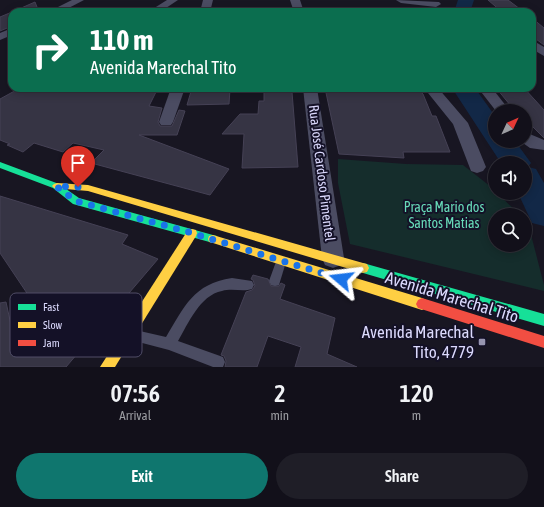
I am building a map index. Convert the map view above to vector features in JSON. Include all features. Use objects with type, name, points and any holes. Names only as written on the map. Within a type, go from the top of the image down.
[{"type":"main road","name":"Avenida Marechal Tito","points":[[0,165],[56,186],[76,201],[192,233],[544,342]]},
{"type":"main road","name":"Avenida Marechal Tito","points":[[56,186],[88,188],[544,320]]},
{"type":"main road","points":[[142,311],[192,233],[201,227],[208,227],[278,248],[289,245]]},
{"type":"main road","points":[[107,367],[113,357]]},
{"type":"street","points":[[62,8],[79,0]]},
{"type":"street","points":[[160,8],[173,0]]},
{"type":"street","points":[[401,0],[436,4]]},
{"type":"street","points":[[536,40],[544,53]]},
{"type":"street","points":[[166,122],[177,92]]},
{"type":"street","name":"Rua José Cardoso Pimentel","points":[[311,92],[333,258]]},
{"type":"street","points":[[433,92],[460,123],[477,167]]},
{"type":"street","points":[[489,92],[499,104]]},
{"type":"lane","points":[[275,281],[281,260]]},
{"type":"lane","points":[[169,344],[198,299],[207,289],[228,284],[248,285]]},
{"type":"lane","points":[[142,337],[169,344],[218,362]]},
{"type":"green space","name":"Praça Mario dos Santos Matias","points":[[338,159],[406,164],[463,165],[488,185],[488,200],[504,200],[513,208],[488,208],[488,252],[532,252],[532,238],[544,285],[544,291],[350,244],[338,183]]},
{"type":"building","points":[[488,0],[508,0],[519,8],[497,8]]},
{"type":"building","points":[[35,2],[37,8],[21,8]]},
{"type":"building","points":[[8,14],[8,28],[0,31],[0,17]]},
{"type":"building","points":[[536,21],[544,28],[544,45],[536,39]]},
{"type":"building","points":[[13,92],[156,92],[149,106],[162,108],[158,122],[160,126],[172,126],[179,110],[185,111],[177,135],[139,135],[229,169],[210,195],[91,163],[104,150],[73,143],[63,152],[34,143],[23,152],[0,140],[0,99]]},
{"type":"building","points":[[191,92],[230,92],[229,104],[187,105]]},
{"type":"building","points":[[264,92],[292,92],[298,167],[242,168],[244,134],[222,134],[240,114],[258,114],[259,101],[264,101]]},
{"type":"building","points":[[326,92],[421,92],[423,94],[432,116],[436,116],[450,152],[403,152],[404,158],[339,154]]},
{"type":"building","points":[[499,92],[528,92],[544,110],[544,138],[532,126],[532,104],[509,104]]},
{"type":"building","points":[[0,196],[128,235],[122,244],[158,259],[129,293],[27,293],[0,253]]},
{"type":"building","points":[[253,275],[268,279],[271,286],[279,286],[281,283],[285,285],[280,299],[335,318],[327,354],[357,367],[295,367],[301,347],[268,336],[257,367],[225,367],[226,361],[224,356],[221,355],[246,292],[252,290],[255,286],[253,280],[251,279]]},
{"type":"building","points":[[6,302],[10,320],[10,357],[75,357],[66,367],[0,367],[0,303]]},
{"type":"waterway","points":[[463,8],[466,0]]},
{"type":"waterway","points":[[466,92],[488,125]]},
{"type":"waterway","points":[[505,148],[511,156]]},
{"type":"waterway","points":[[532,190],[544,213]]},
{"type":"traffic: fast","points":[[0,165],[56,186],[76,201],[213,239]]},
{"type":"traffic: fast","points":[[363,268],[544,320]]},
{"type":"traffic: slow","points":[[57,186],[88,188],[363,268]]},
{"type":"traffic: slow","points":[[142,312],[192,233]]},
{"type":"traffic: slow","points":[[213,239],[422,304]]},
{"type":"traffic: slow","points":[[107,367],[113,357]]},
{"type":"traffic: jam","points":[[422,304],[544,342]]},
{"type":"place","name":"Avenida Marechal Tito, 4779","points":[[482,342]]},
{"type":"route","points":[[78,187],[56,186],[76,201],[192,233],[341,279]]}]
